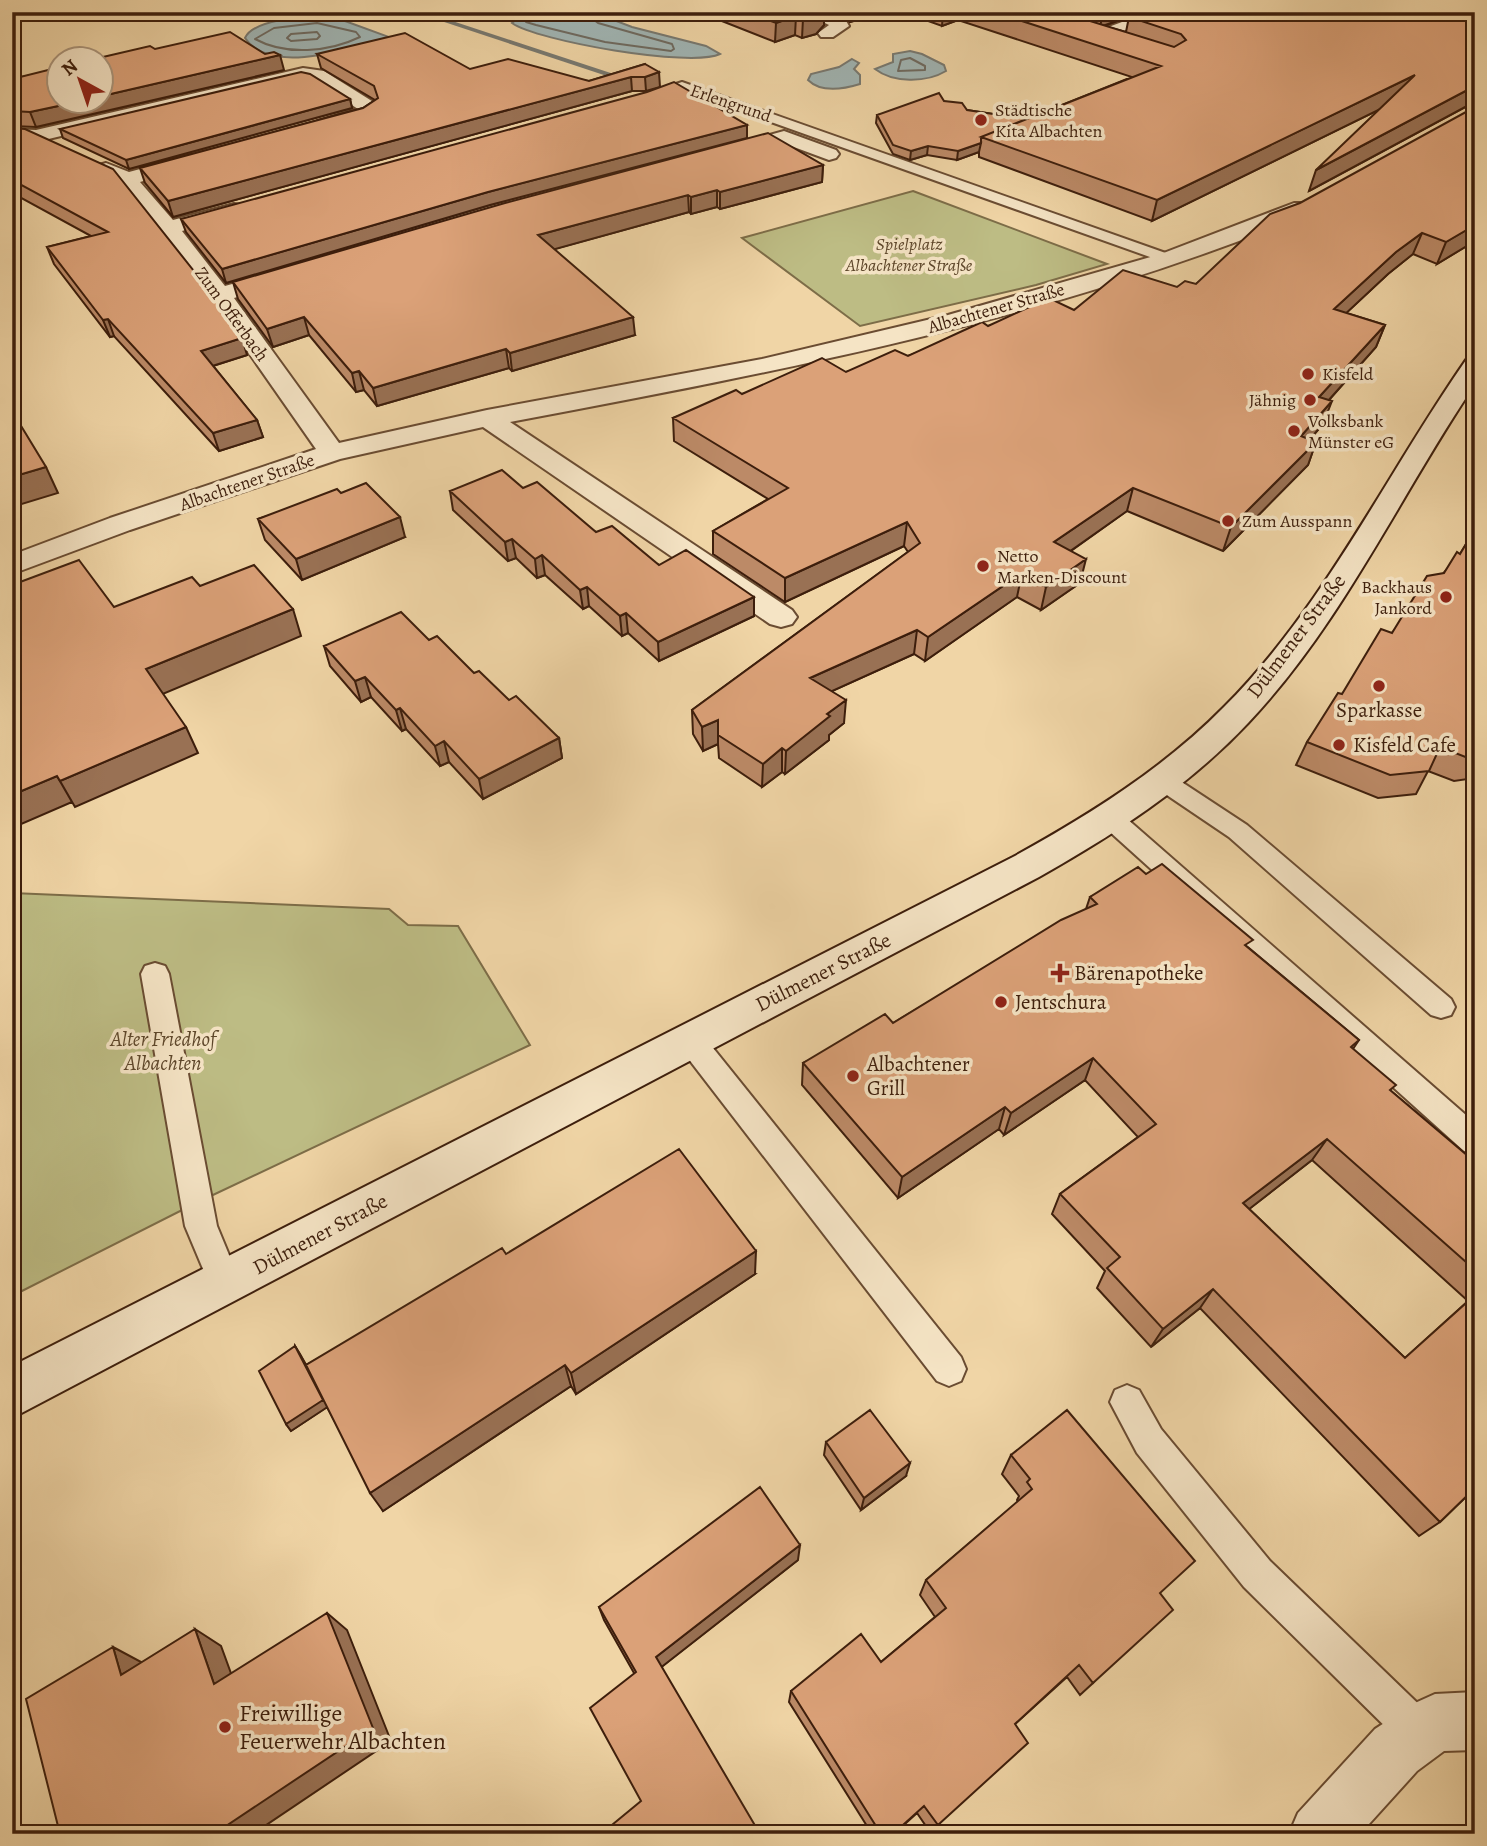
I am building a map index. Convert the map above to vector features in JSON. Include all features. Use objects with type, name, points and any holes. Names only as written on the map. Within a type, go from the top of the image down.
[{"type":"street","points":[[810,12],[839,23],[840,26],[827,33]]},
{"type":"street","points":[[1124,44],[1094,34],[1165,12]]},
{"type":"street","points":[[12,135],[36,136],[303,72],[318,75],[368,107],[368,112],[358,116],[306,130]]},
{"type":"street","points":[[36,136],[70,152]]},
{"type":"street","name":"Erlengrund","points":[[706,158],[784,137],[829,153]]},
{"type":"street","points":[[127,179],[216,155]]},
{"type":"street","name":"Zum Offerbach","points":[[93,163],[127,179],[168,228],[220,295],[332,453]]},
{"type":"street","name":"Albachtener Straße","points":[[12,565],[120,524],[332,453],[487,418],[800,358],[954,321],[1169,259],[1284,217],[1323,197]]},
{"type":"street","points":[[168,228],[260,203]]},
{"type":"street","points":[[220,295],[300,272]]},
{"type":"street","name":"Dülmener Straße","points":[[12,1393],[1044,857],[1163,781],[1203,746],[1261,688],[1311,624],[1475,365]]},
{"type":"street","points":[[487,418],[781,617]]},
{"type":"street","points":[[1319,1834],[1396,1750],[1435,1723],[1475,1721]]},
{"type":"lane","name":"Erlengrund","points":[[633,100],[682,86],[1169,259]]},
{"type":"lane","points":[[1163,781],[1238,831],[1440,1007]]},
{"type":"lane","points":[[1109,817],[1475,1142]]},
{"type":"lane","points":[[155,974],[195,1203],[201,1226],[225,1284]]},
{"type":"lane","points":[[691,1041],[949,1369]]},
{"type":"lane","points":[[1126,1402],[1149,1441],[1257,1574],[1421,1734]]},
{"type":"green space","name":"Spielplatz Albachtener Straße","points":[[913,191],[1107,264],[1036,285],[860,326],[742,238]]},
{"type":"green space","name":"Alter Friedhof Albachten","points":[[12,893],[389,909],[408,925],[458,926],[530,1045],[196,1203],[12,1296]]},
{"type":"water","points":[[525,12],[593,12],[632,27],[706,46],[720,54],[679,58],[581,44],[527,30],[512,23]]},
{"type":"water","points":[[318,16],[345,21],[389,37],[335,52],[293,57],[274,56],[257,50],[245,38],[257,27],[267,23]]},
{"type":"water","points":[[910,51],[944,65],[946,71],[929,78],[910,80],[891,77],[875,69],[893,62],[893,54]]},
{"type":"water","points":[[852,59],[859,63],[854,69],[860,75],[860,84],[826,88],[808,80],[811,74],[839,67]]},
{"type":"building","points":[[747,12],[819,12],[803,19],[796,16],[776,23]]},
{"type":"building","points":[[994,12],[1061,12],[1174,47],[1186,40],[1181,34],[1129,17],[1142,12],[1475,12],[1475,86],[1316,170],[1415,75],[1157,200],[981,137],[1161,66]]},
{"type":"building","points":[[230,32],[265,54],[274,52],[280,55],[116,93],[116,54],[150,46],[155,49]]},
{"type":"building","points":[[405,33],[470,69],[508,59],[589,81],[645,64],[659,72],[645,77],[631,77],[168,201],[140,168],[363,108],[378,98],[374,86],[317,54]]},
{"type":"building","points":[[46,70],[46,109],[30,112],[12,111],[12,79]]},
{"type":"building","points":[[301,72],[310,74],[350,99],[126,160],[60,129]]},
{"type":"building","points":[[674,82],[747,125],[488,192],[222,269],[181,219],[647,92]]},
{"type":"building","name":"Städtische Kita Albachten","points":[[939,93],[944,101],[962,103],[967,110],[1027,119],[981,137],[981,143],[958,151],[928,146],[911,151],[893,145],[877,115]]},
{"type":"building","points":[[1475,107],[1475,225],[1446,242],[1422,233],[1396,252],[1334,309],[1385,325],[1319,397],[1332,401],[1301,436],[1316,442],[1231,527],[1133,488],[1054,542],[1086,559],[1046,587],[1022,573],[928,637],[917,630],[810,678],[846,700],[786,751],[782,748],[763,764],[718,735],[718,720],[702,727],[692,710],[920,543],[907,522],[785,578],[713,531],[788,488],[673,418],[736,390],[742,394],[822,358],[846,372],[895,350],[908,356],[982,322],[988,326],[1049,298],[1074,310],[1123,270],[1177,287],[1185,281],[1196,284],[1270,214],[1300,203]]},
{"type":"building","points":[[12,128],[25,129],[113,169],[205,285],[242,338],[201,351],[257,420],[213,433],[108,319],[103,320],[47,247],[108,232],[12,180]]},
{"type":"building","points":[[768,133],[823,165],[720,192],[717,190],[691,197],[688,195],[538,235],[633,317],[510,353],[506,349],[373,388],[359,371],[352,373],[304,317],[267,329],[233,282],[505,203]]},
{"type":"building","points":[[12,411],[46,467],[12,477]]},
{"type":"building","points":[[502,470],[523,488],[537,482],[596,532],[612,526],[659,565],[686,550],[754,597],[658,642],[626,613],[620,616],[587,587],[580,590],[542,555],[535,559],[512,539],[505,542],[450,491]]},
{"type":"building","points":[[366,483],[400,517],[296,559],[258,519],[337,489],[341,493]]},
{"type":"building","points":[[1475,529],[1475,757],[1468,758],[1440,747],[1429,771],[1390,775],[1307,742],[1338,693],[1342,694],[1381,629],[1392,633],[1427,576],[1444,573],[1457,552],[1460,554]]},
{"type":"building","points":[[79,560],[114,607],[192,577],[200,586],[254,565],[293,609],[146,669],[186,727],[60,781],[57,776],[12,795],[12,585]]},
{"type":"building","points":[[401,612],[429,640],[437,636],[474,673],[479,671],[509,700],[516,696],[559,738],[479,779],[444,741],[435,746],[400,708],[396,710],[365,677],[355,681],[324,646]]},
{"type":"building","points":[[1162,864],[1253,940],[1245,945],[1359,1040],[1351,1047],[1396,1085],[1390,1090],[1475,1162],[1475,1270],[1327,1139],[1243,1203],[1405,1358],[1475,1295],[1475,1488],[1440,1522],[1213,1289],[1163,1329],[1107,1268],[1120,1257],[1060,1194],[1156,1124],[1093,1058],[1011,1113],[1005,1107],[902,1177],[803,1063],[885,1014],[893,1023],[1061,920],[1097,904],[1090,897],[1138,867],[1146,874]]},
{"type":"building","points":[[679,1149],[756,1251],[571,1373],[565,1365],[370,1493],[306,1365],[502,1248],[506,1254]]},
{"type":"building","points":[[295,1346],[323,1400],[286,1424],[259,1371]]},
{"type":"building","points":[[870,1410],[910,1463],[864,1498],[826,1442]]},
{"type":"building","points":[[1067,1410],[1195,1561],[1160,1593],[1173,1610],[1093,1683],[1079,1665],[1015,1724],[1028,1743],[938,1825],[924,1806],[893,1834],[881,1834],[791,1691],[861,1634],[881,1662],[946,1608],[926,1580],[1032,1489],[1027,1482],[1030,1479],[1011,1455]]},
{"type":"building","points":[[760,1487],[800,1545],[656,1657],[760,1834],[601,1834],[641,1801],[590,1708],[636,1672],[599,1607]]},
{"type":"building","name":"Freiwillige Feuerwehr Albachten","points":[[327,1613],[373,1728],[214,1834],[60,1834],[26,1699],[113,1647],[121,1675],[195,1629],[214,1684]]},
{"type":"waterway","points":[[417,12],[631,81]]},
{"type":"place","name":"Städtische Kita Albachten","points":[[981,120]]},
{"type":"place","name":"Kisfeld","points":[[1308,374]]},
{"type":"place","name":"Jähnig","points":[[1310,400]]},
{"type":"place","name":"Volksbank Münster eG","points":[[1294,431]]},
{"type":"place","name":"Zum Ausspann","points":[[1228,521]]},
{"type":"place","name":"Netto Marken-Discount","points":[[983,566]]},
{"type":"place","name":"Backhaus Jankord","points":[[1446,597]]},
{"type":"place","name":"Sparkasse","points":[[1379,686]]},
{"type":"place","name":"Kisfeld Cafe","points":[[1339,745]]},
{"type":"place","name":"Bärenapotheke","points":[[1060,973]]},
{"type":"place","name":"Jentschura","points":[[1001,1002]]},
{"type":"place","name":"Albachtener Grill","points":[[853,1076]]},
{"type":"place","name":"Freiwillige Feuerwehr Albachten","points":[[225,1727]]}]
